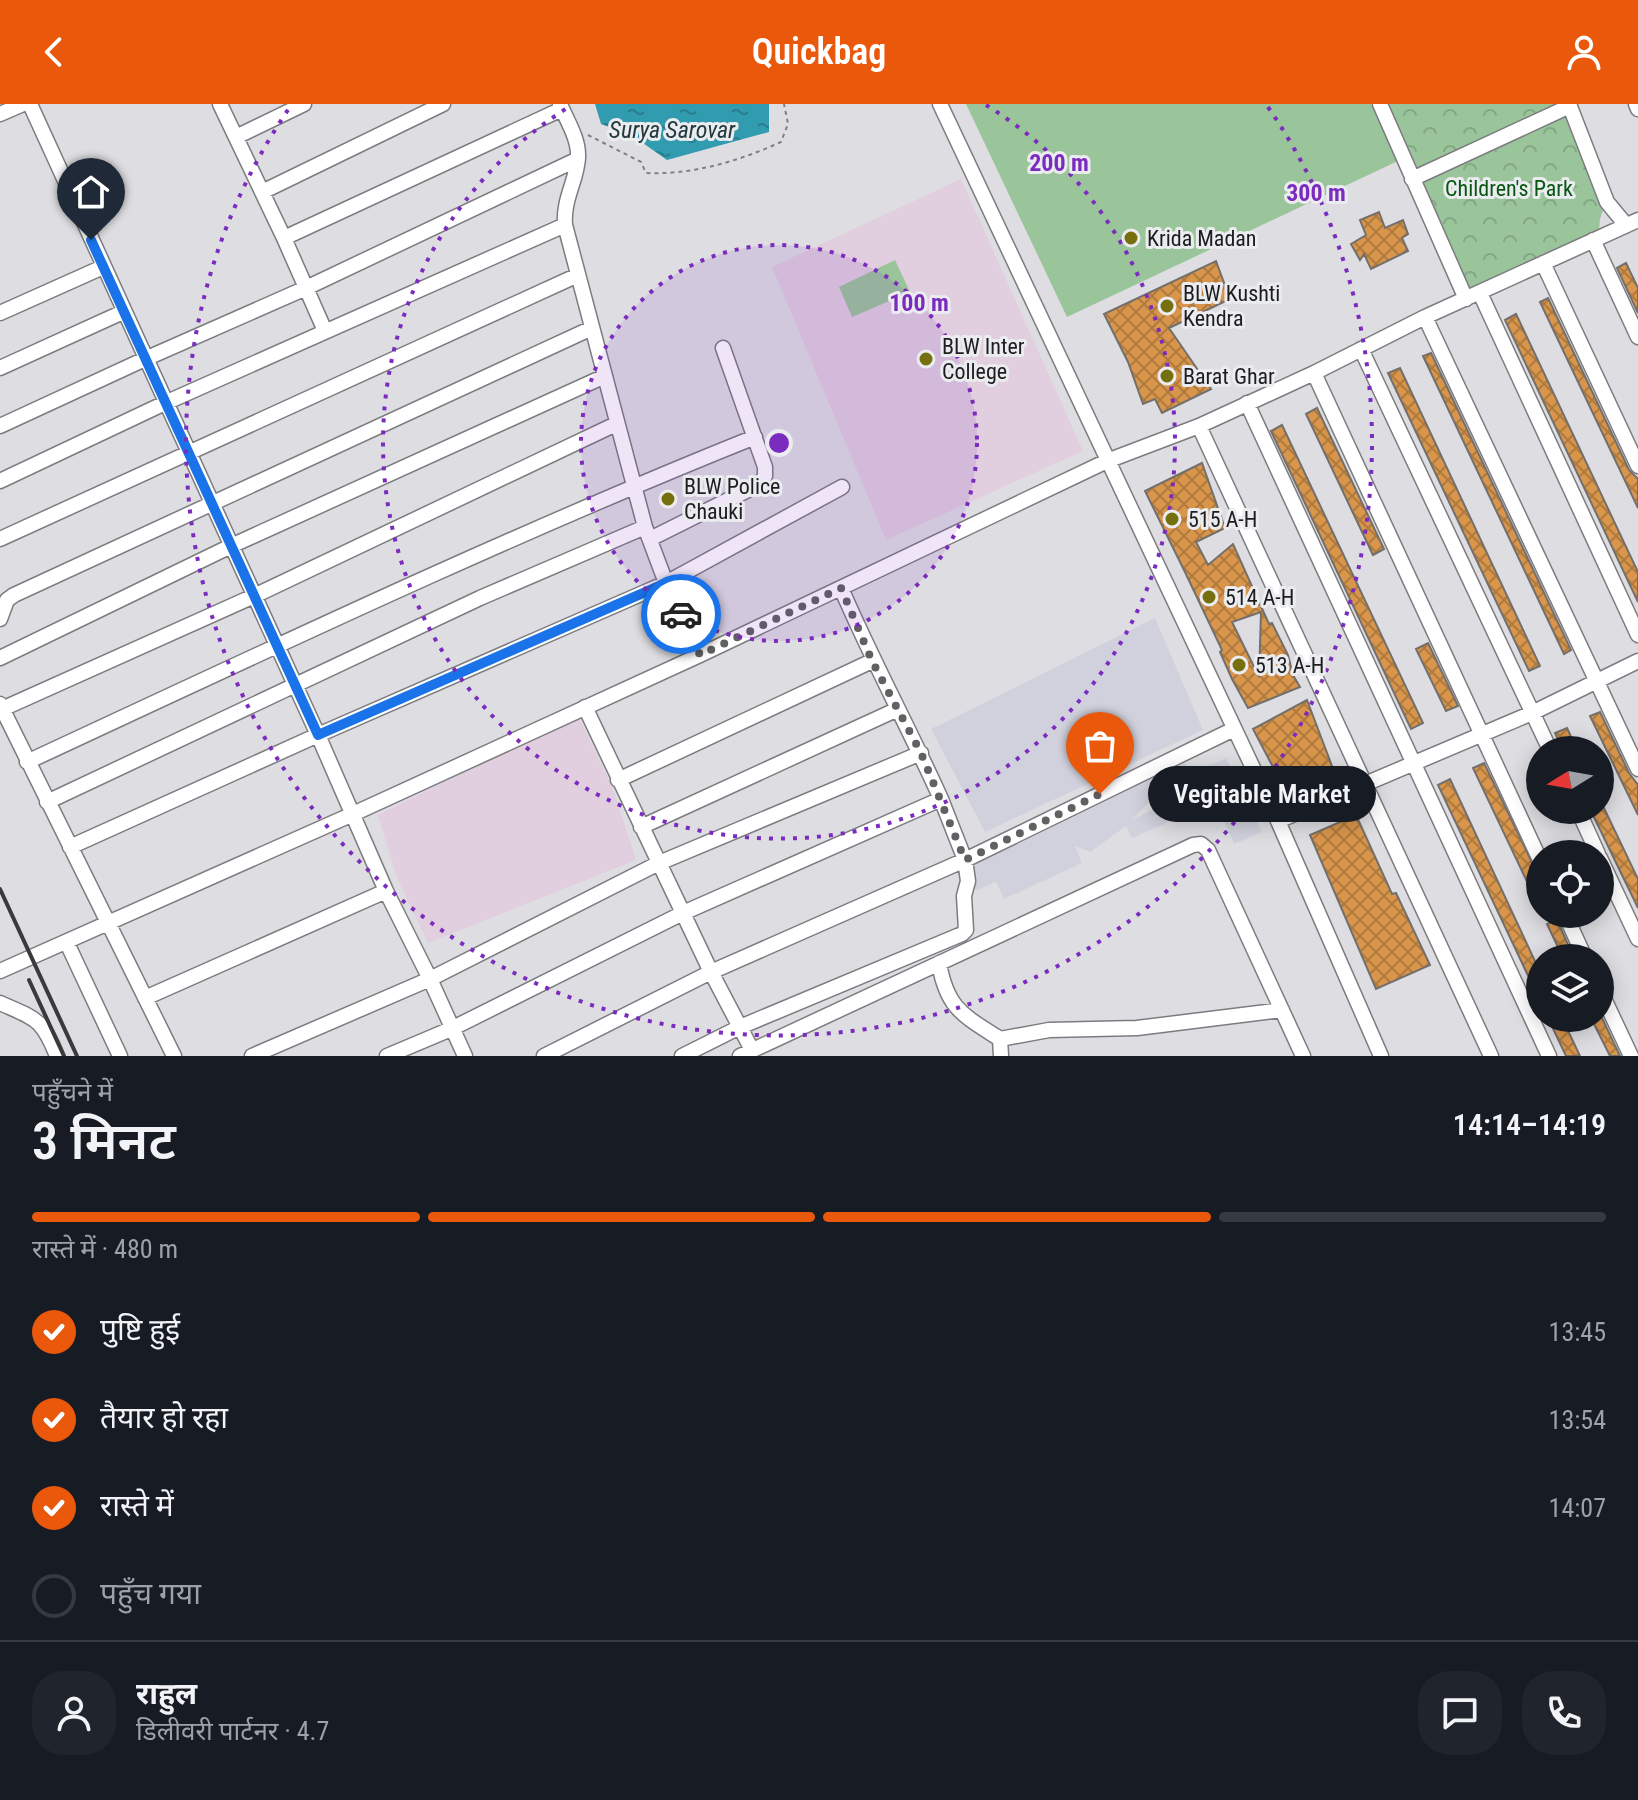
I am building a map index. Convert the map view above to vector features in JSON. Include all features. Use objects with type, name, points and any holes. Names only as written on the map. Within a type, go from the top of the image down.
[{"type":"street","points":[[0,114],[23,104]]},
{"type":"street","points":[[30,104],[386,891],[465,1056]]},
{"type":"street","points":[[220,104],[325,331]]},
{"type":"street","points":[[236,137],[304,104]]},
{"type":"street","points":[[262,192],[443,104]]},
{"type":"street","points":[[940,104],[1278,821],[1381,1056]]},
{"type":"street","points":[[1380,104],[1412,179],[1473,296],[1638,635]]},
{"type":"street","points":[[0,971],[700,655],[1107,461],[1199,426],[1425,317],[1632,223],[1607,202],[1569,105],[1412,179]]},
{"type":"street","points":[[284,238],[561,106],[577,145],[578,159],[567,197],[565,225],[633,486],[666,583],[700,655]]},
{"type":"street","points":[[0,426],[306,288],[578,159]]},
{"type":"street","points":[[0,481],[165,403],[565,225]]},
{"type":"street","points":[[1593,240],[1638,337]]},
{"type":"street","points":[[1543,263],[1636,459]]},
{"type":"street","points":[[0,313],[103,267]]},
{"type":"street","points":[[0,539],[578,275]]},
{"type":"street","points":[[0,368],[123,312]]},
{"type":"street","points":[[1425,317],[1638,769]]},
{"type":"street","points":[[0,619],[7,600],[14,595],[592,328]]},
{"type":"street","points":[[47,802],[480,598],[648,533],[760,484],[765,476],[765,467],[723,348]]},
{"type":"street","points":[[1361,349],[1543,736]]},
{"type":"street","points":[[1314,373],[1531,840]]},
{"type":"street","points":[[0,658],[231,546],[605,376]]},
{"type":"street","points":[[1247,403],[1549,1056]]},
{"type":"street","points":[[174,1056],[1,707],[254,596],[616,424]]},
{"type":"street","points":[[1199,426],[1491,1056]]},
{"type":"street","points":[[27,762],[468,557],[755,437]]},
{"type":"street","points":[[70,847],[666,583],[842,487]]},
{"type":"street","points":[[682,1056],[740,1027],[966,930],[964,896],[968,881],[965,860],[921,753],[872,661],[841,588]]},
{"type":"street","points":[[618,780],[872,661]]},
{"type":"street","points":[[1278,821],[1532,713],[1638,661]]},
{"type":"street","points":[[585,707],[740,1027],[746,1053],[1201,844],[1208,850],[1303,1056]]},
{"type":"street","points":[[641,827],[898,709]]},
{"type":"street","points":[[544,1056],[711,972],[965,860],[1234,729]]},
{"type":"street","points":[[252,1056],[430,979],[659,863],[921,753]]},
{"type":"street","points":[[387,1056],[451,1029],[683,913],[941,799]]},
{"type":"street","points":[[1614,888],[1638,939]]},
{"type":"street","points":[[145,998],[386,891]]},
{"type":"street","points":[[67,943],[120,1056]]},
{"type":"street","points":[[939,963],[943,986],[953,1005],[1000,1039],[1049,1030],[1137,1028],[1282,1010]]},
{"type":"street","points":[[0,1003],[29,1016],[44,1027],[57,1056]]},
{"type":"street","points":[[1614,1020],[1631,1056]]},
{"type":"street","points":[[1000,1039],[1001,1056]]},
{"type":"path","points":[[585,133],[641,162],[646,173],[705,169],[781,142],[788,124],[784,104]]},
{"type":"shaded area","name":"BLW Inter College","points":[[961,179],[1083,451],[886,540],[772,267]]},
{"type":"shaded area","points":[[1155,618],[1203,730],[985,832],[931,729]]},
{"type":"shaded area","points":[[578,716],[612,786],[636,860],[428,943],[397,878],[378,815]]},
{"type":"shaded area","points":[[1226,758],[1262,832],[1234,844],[1202,769]]},
{"type":"shaded area","points":[[1185,763],[1195,785],[1147,804],[1132,820],[1202,786],[1209,804],[1132,838],[1126,826],[1090,852],[1075,846],[1082,863],[1004,899],[996,882],[977,890],[958,873]]},
{"type":"green space","name":"Krida Madan","points":[[966,104],[1371,104],[1400,160],[1067,317]]},
{"type":"green space","name":"Children's Park","points":[[1383,104],[1569,104],[1604,207],[1599,230],[1466,299]]},
{"type":"green space","points":[[895,260],[910,292],[852,317],[839,287]]},
{"type":"water","name":"Surya Sarovar","points":[[595,104],[769,104],[769,132],[667,160],[633,136],[601,124]]},
{"type":"building","points":[[1379,212],[1385,228],[1403,220],[1408,234],[1402,238],[1408,251],[1371,269],[1364,254],[1360,260],[1351,244],[1366,235],[1360,220]]},
{"type":"building","points":[[1216,261],[1230,299],[1169,328],[1211,389],[1162,413],[1155,399],[1143,404],[1128,362],[1104,314]]},
{"type":"building","points":[[1626,263],[1638,288],[1638,313],[1617,268]]},
{"type":"building","points":[[1548,298],[1629,470],[1638,479],[1638,508],[1540,302]]},
{"type":"building","points":[[1516,314],[1638,572],[1638,602],[1505,320]]},
{"type":"building","points":[[1431,353],[1571,650],[1564,654],[1423,356]]},
{"type":"building","points":[[1400,368],[1540,666],[1529,671],[1388,373]]},
{"type":"building","points":[[1317,408],[1384,549],[1373,555],[1306,414]]},
{"type":"building","points":[[1282,425],[1423,723],[1411,729],[1271,431]]},
{"type":"building","points":[[1202,463],[1225,528],[1196,542],[1208,565],[1233,544],[1269,624],[1272,623],[1288,655],[1300,687],[1248,708],[1145,491]],"holes":[[[1261,612],[1259,677],[1232,622]]]},
{"type":"building","points":[[1428,643],[1458,706],[1446,711],[1416,649]]},
{"type":"building","points":[[1307,700],[1332,766],[1305,777],[1307,782],[1285,790],[1253,729]]},
{"type":"building","points":[[1600,712],[1611,736],[1600,736],[1590,716]]},
{"type":"building","points":[[1567,728],[1571,736],[1556,736],[1555,733]]},
{"type":"building","points":[[1614,741],[1638,785],[1638,815],[1614,766]]},
{"type":"building","points":[[1484,763],[1526,850],[1526,880],[1473,768]]},
{"type":"building","points":[[1450,779],[1527,944],[1526,971],[1438,785]]},
{"type":"building","points":[[1356,815],[1392,894],[1396,893],[1430,965],[1376,989],[1310,835]]},
{"type":"building","points":[[1597,824],[1612,824],[1638,879],[1638,908],[1614,858],[1614,840],[1605,840]]},
{"type":"building","points":[[1549,928],[1561,928],[1568,944],[1556,944]]},
{"type":"building","points":[[1555,1032],[1569,1032],[1580,1056],[1566,1056]]},
{"type":"building","points":[[1598,1032],[1609,1032],[1620,1056],[1610,1056]]},
{"type":"railway","points":[[0,889],[77,1056]]},
{"type":"railway","points":[[29,980],[64,1056]]},
{"type":"way so far","points":[[681,614],[700,655],[841,588],[872,661],[921,753],[965,860],[1100,794]]},
{"type":"place","name":"Krida Madan","points":[[1131,238]]},
{"type":"place","name":"BLW Kushti Kendra","points":[[1167,306]]},
{"type":"place","name":"BLW Inter College","points":[[926,359]]},
{"type":"place","name":"Barat Ghar","points":[[1167,376]]},
{"type":"place","name":"BLW Police Chauki","points":[[668,499]]},
{"type":"place","name":"515 A-H","points":[[1172,519]]},
{"type":"place","name":"514 A-H","points":[[1209,597]]},
{"type":"place","name":"513 A-H","points":[[1239,665]]},
{"type":"place","name":"Vegitable Market","points":[[1100,794]]},
{"type":"route","points":[[91,240],[318,735],[666,583],[681,614]]}]
